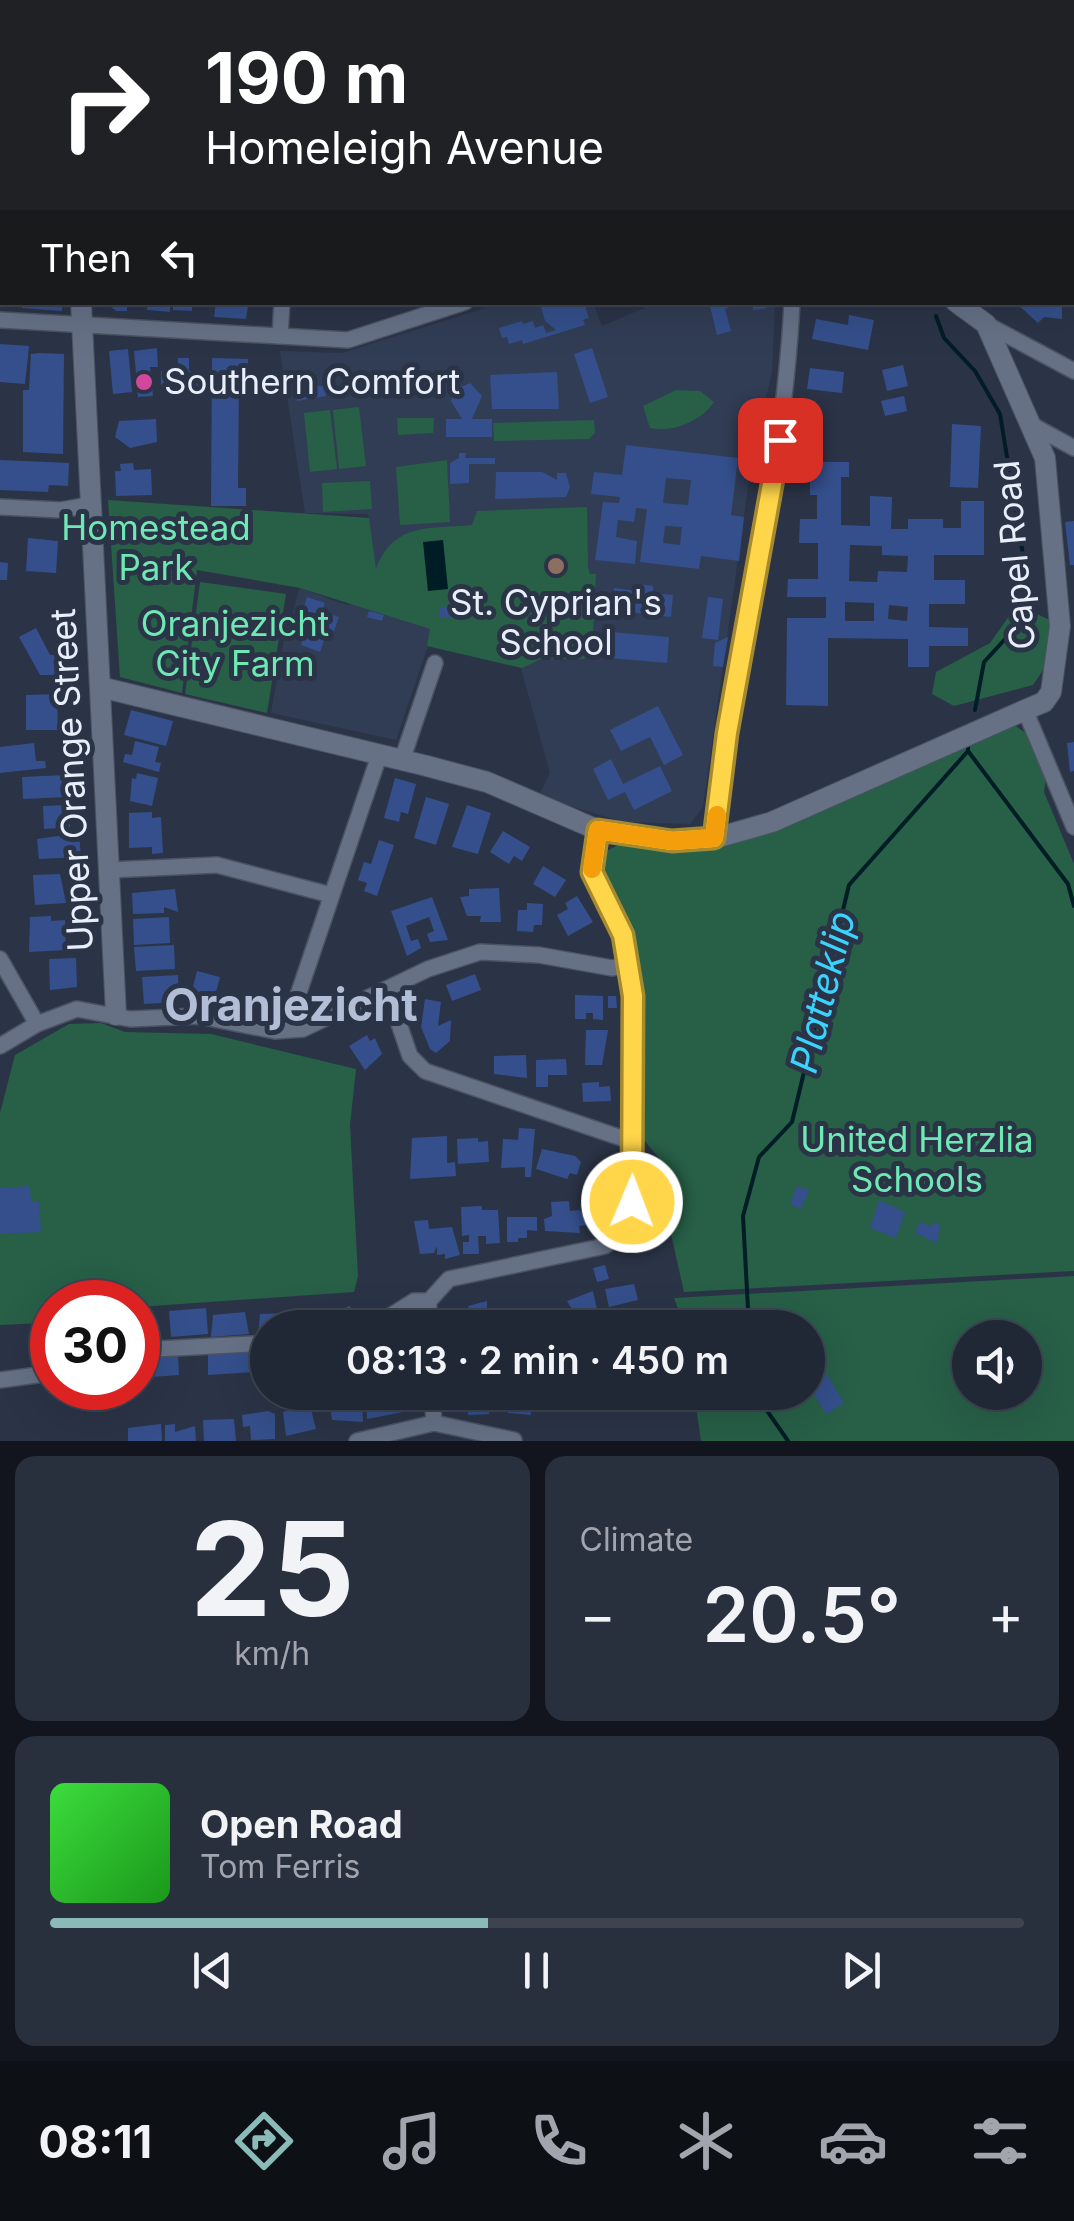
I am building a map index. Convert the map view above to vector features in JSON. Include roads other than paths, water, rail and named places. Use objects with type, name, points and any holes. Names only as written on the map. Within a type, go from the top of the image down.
[{"type":"street","name":"Upper Orange Street","points":[[81,305],[116,1015]]},
{"type":"street","points":[[280,336],[282,305]]},
{"type":"street","points":[[0,320],[356,338],[456,305]]},
{"type":"street","points":[[714,838],[727,733],[786,404],[792,305]]},
{"type":"street","points":[[960,305],[986,324],[1074,371]]},
{"type":"street","name":"Capel Road","points":[[986,324],[1045,458],[1060,626],[1051,692],[1044,702],[1025,710]]},
{"type":"street","points":[[1032,424],[1074,448]]},
{"type":"street","points":[[0,506],[62,510],[90,505]]},
{"type":"street","points":[[402,760],[434,663]]},
{"type":"street","points":[[100,687],[486,782],[598,830],[672,841],[714,838],[772,822],[1025,710],[1074,827]]},
{"type":"street","points":[[303,1029],[297,998],[379,756]]},
{"type":"street","points":[[429,1310],[429,1302],[441,1284],[456,1276],[610,1243],[629,1218],[633,1142],[629,965],[620,926],[592,872],[598,830]]},
{"type":"street","points":[[108,870],[224,866],[331,894]]},
{"type":"street","points":[[0,1046],[37,1024],[78,1009],[130,1020],[199,1016],[275,1032],[303,1029],[386,989],[480,952],[539,955],[612,968],[629,965]]},
{"type":"street","points":[[0,959],[37,1024]]},
{"type":"street","points":[[386,989],[410,1056],[424,1071],[633,1142]]},
{"type":"street","points":[[400,1310],[414,1301],[429,1302]]},
{"type":"street","points":[[160,1349],[250,1345]]},
{"type":"street","points":[[0,1380],[30,1376]]},
{"type":"street","points":[[433,1410],[434,1423]]},
{"type":"street","points":[[358,1441],[434,1423],[514,1440]]},
{"type":"waterway","name":"Platteklip","points":[[936,316],[944,338],[975,371],[1000,414],[1032,610],[984,662],[975,710]]},
{"type":"waterway","name":"Platteklip","points":[[748,1310],[743,1216],[759,1157],[792,1122],[849,885],[968,751],[968,744]]},
{"type":"waterway","points":[[968,751],[1068,884],[1074,906]]},
{"type":"waterway","name":"Platteklip","points":[[766,1410],[788,1441]]},
{"type":"place","name":"Southern Comfort","points":[[144,382]]},
{"type":"place","name":"St. Cyprian's School","points":[[556,566]]},
{"type":"district","name":"Oranjezicht","points":[[291,1005]]},
{"type":"park label","name":"Homestead Park","points":[[156,548]]},
{"type":"park label","name":"Oranjezicht City Farm","points":[[235,644]]},
{"type":"park label","name":"United Herzlia Schools","points":[[917,1160]]}]
